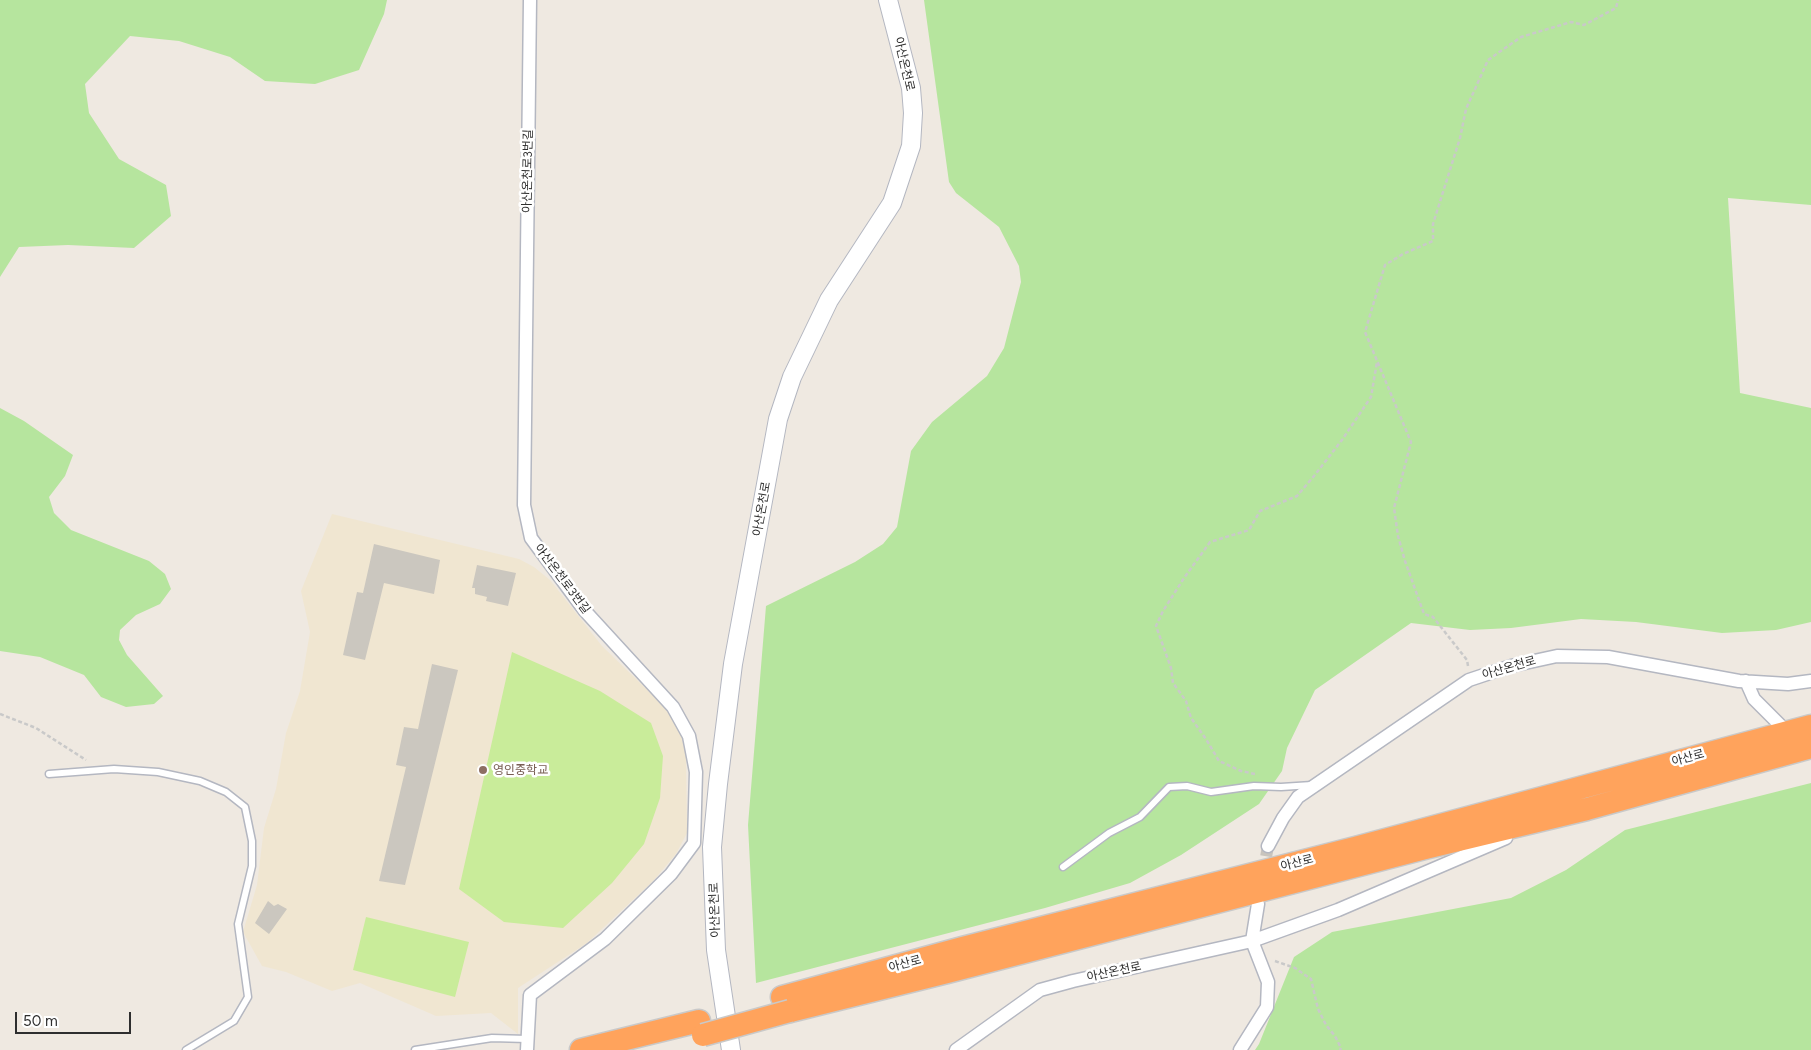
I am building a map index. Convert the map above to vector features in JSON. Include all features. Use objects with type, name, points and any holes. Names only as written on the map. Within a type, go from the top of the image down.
[{"type":"highway","name":"아산로","points":[[786,1004],[981,944],[1356,848],[1811,726]]},
{"type":"highway","name":"아산로","points":[[786,1004],[976,965],[1425,848],[1587,809],[1811,747]]},
{"type":"highway","points":[[582,1050],[701,1028],[786,1004]]},
{"type":"highway","points":[[647,1050],[701,1028]]},
{"type":"main road","name":"아산온천로","points":[[731,1050],[716,950],[712,847],[733,664],[778,419],[792,378],[829,300],[892,204],[911,146],[913,113],[911,88],[888,0]]},
{"type":"street","name":"아산온천로3번길","points":[[530,0],[524,505],[531,538],[549,564],[585,611],[673,707],[689,736],[696,772],[696,841]]},
{"type":"street","name":"아산온천로","points":[[1268,846],[1283,818],[1298,797],[1469,680],[1511,666],[1557,656],[1608,657],[1746,681],[1788,684],[1811,681]]},
{"type":"street","points":[[1746,681],[1754,699],[1787,732]]},
{"type":"street","name":"아산온천로","points":[[956,1050],[1040,990],[1252,941],[1338,910],[1493,843],[1587,809]]},
{"type":"street","points":[[527,1045],[530,995],[606,939],[670,874],[696,841],[712,847]]},
{"type":"street","points":[[1240,1050],[1267,1007],[1268,982],[1252,941],[1258,904]]},
{"type":"lane","points":[[49,774],[114,769],[158,772],[200,781],[226,792],[244,807],[252,841],[252,866],[238,924],[248,997],[234,1021],[186,1050]]},
{"type":"lane","points":[[1063,867],[1109,833],[1140,817],[1169,787],[1187,786],[1211,792],[1254,786],[1316,785]]},
{"type":"lane","points":[[415,1050],[492,1038],[527,1045]]},
{"type":"path","points":[[1469,680],[1467,660],[1433,617],[1424,614],[1405,561],[1398,536],[1394,508],[1411,442],[1365,332],[1385,265],[1403,254],[1433,241],[1434,224],[1460,138],[1466,109],[1488,60],[1521,37],[1571,22],[1584,25],[1616,8],[1618,0]]},
{"type":"path","points":[[1259,775],[1241,771],[1219,762],[1191,718],[1186,701],[1173,683],[1169,661],[1156,626],[1163,611],[1184,578],[1210,542],[1249,530],[1260,511],[1297,496],[1314,476],[1371,398],[1377,360]]},
{"type":"path","points":[[0,714],[36,728],[85,760],[114,769]]},
{"type":"path","points":[[1259,960],[1269,959],[1295,968],[1311,979],[1318,1009],[1326,1025],[1335,1036],[1341,1048],[1340,1050]]},
{"type":"shaded area","name":"영인중학교","points":[[332,514],[519,559],[534,567],[550,580],[602,646],[667,709],[681,735],[686,756],[687,833],[676,854],[653,881],[587,943],[518,988],[518,1034],[491,1013],[436,1016],[360,983],[332,991],[286,972],[262,966],[243,932],[257,885],[264,828],[276,789],[286,733],[300,691],[310,632],[301,591]]},
{"type":"green space","points":[[0,0],[387,0],[384,14],[359,70],[315,84],[265,81],[230,57],[179,41],[130,36],[85,84],[89,113],[119,159],[166,185],[171,216],[134,248],[68,245],[19,247],[0,277]]},
{"type":"green space","points":[[924,0],[1811,0],[1811,205],[1728,198],[1740,393],[1811,408],[1811,622],[1776,630],[1722,633],[1636,622],[1581,619],[1511,628],[1470,630],[1411,623],[1315,690],[1287,748],[1282,771],[1259,804],[1181,855],[1130,883],[1045,908],[756,983],[748,825],[766,606],[855,562],[883,544],[897,527],[911,451],[932,422],[987,376],[1004,348],[1021,282],[1019,266],[999,227],[956,193],[949,182]]},
{"type":"green space","points":[[0,408],[24,421],[73,455],[65,476],[49,497],[54,513],[71,530],[149,561],[165,574],[171,589],[160,604],[136,615],[120,630],[119,640],[127,655],[163,696],[154,704],[126,707],[101,697],[84,675],[40,657],[0,651]]},
{"type":"green space","points":[[512,652],[600,691],[651,723],[663,756],[660,798],[644,844],[612,883],[563,928],[504,922],[459,889]]},
{"type":"green space","points":[[1811,783],[1811,1050],[1255,1050],[1294,957],[1332,932],[1511,898],[1566,870],[1625,830]]},
{"type":"green space","points":[[366,917],[469,942],[455,997],[353,970]]},
{"type":"building","points":[[374,544],[440,560],[434,594],[384,583],[365,660],[343,655],[357,592],[363,593]]},
{"type":"building","points":[[477,565],[516,573],[508,606],[486,601],[487,597],[475,594],[475,588],[472,588]]},
{"type":"building","points":[[432,664],[458,670],[405,885],[379,881],[406,767],[396,765],[404,727],[418,729]]},
{"type":"building","points":[[268,901],[274,906],[278,904],[287,909],[269,934],[255,923]]},
{"type":"tunnel","points":[[1263,874],[1268,846]]},
{"type":"place","name":"영인중학교","points":[[483,770]]}]
